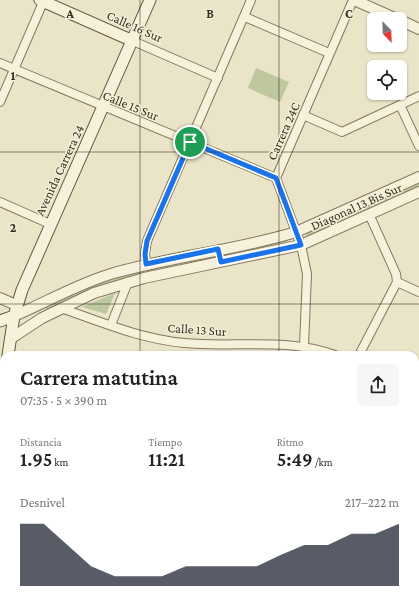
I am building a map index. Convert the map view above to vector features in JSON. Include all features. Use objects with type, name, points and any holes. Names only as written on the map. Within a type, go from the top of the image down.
[{"type":"main road","name":"Calle 16 Sur","points":[[42,0],[132,41]]},
{"type":"main road","name":"Avenida Carrera 24","points":[[8,351],[15,310],[50,224],[150,0]]},
{"type":"main road","points":[[0,321],[15,310]]},
{"type":"street","points":[[0,102],[42,0]]},
{"type":"street","points":[[146,264],[145,254],[147,241],[245,17],[251,0]]},
{"type":"street","points":[[354,0],[381,12]]},
{"type":"street","name":"Carrera 24C","points":[[304,346],[307,274],[301,245],[276,178],[329,53],[354,0]]},
{"type":"street","points":[[245,17],[329,53]]},
{"type":"street","points":[[407,23],[419,28]]},
{"type":"street","name":"Calle 16 Sur","points":[[132,41],[218,78]]},
{"type":"street","name":"Calle 15 Sur","points":[[0,63],[276,178]]},
{"type":"street","points":[[303,115],[342,132],[419,96]]},
{"type":"street","points":[[400,105],[419,146]]},
{"type":"street","name":"Diagonal 13 Bis Sur","points":[[15,310],[90,281],[146,264],[274,238],[296,232],[419,177]]},
{"type":"street","name":"Diagonal 13 Bis Sur","points":[[10,339],[23,329],[61,308],[94,293],[128,282],[301,245],[419,192]]},
{"type":"street","points":[[0,202],[50,224]]},
{"type":"street","points":[[361,351],[397,282],[396,274],[369,214]]},
{"type":"street","points":[[218,249],[221,262]]},
{"type":"street","points":[[111,325],[128,282]]},
{"type":"street","points":[[397,282],[419,292]]},
{"type":"street","points":[[0,298],[15,310]]},
{"type":"street","name":"Calle 13 Sur","points":[[61,308],[155,338],[184,343],[304,346],[321,351]]},
{"type":"green space","points":[[256,68],[289,82],[280,102],[248,88]]},
{"type":"green space","points":[[419,182],[419,189],[308,238],[305,232]]},
{"type":"green space","points":[[287,238],[288,244],[226,258],[224,252]]},
{"type":"green space","points":[[213,254],[214,260],[47,311],[45,308],[71,293],[118,276]]},
{"type":"green space","points":[[115,293],[106,314],[82,307]]},
{"type":"route","points":[[190,142],[276,178],[301,245],[221,262],[218,249],[146,264],[145,254],[147,241],[190,142]]}]
